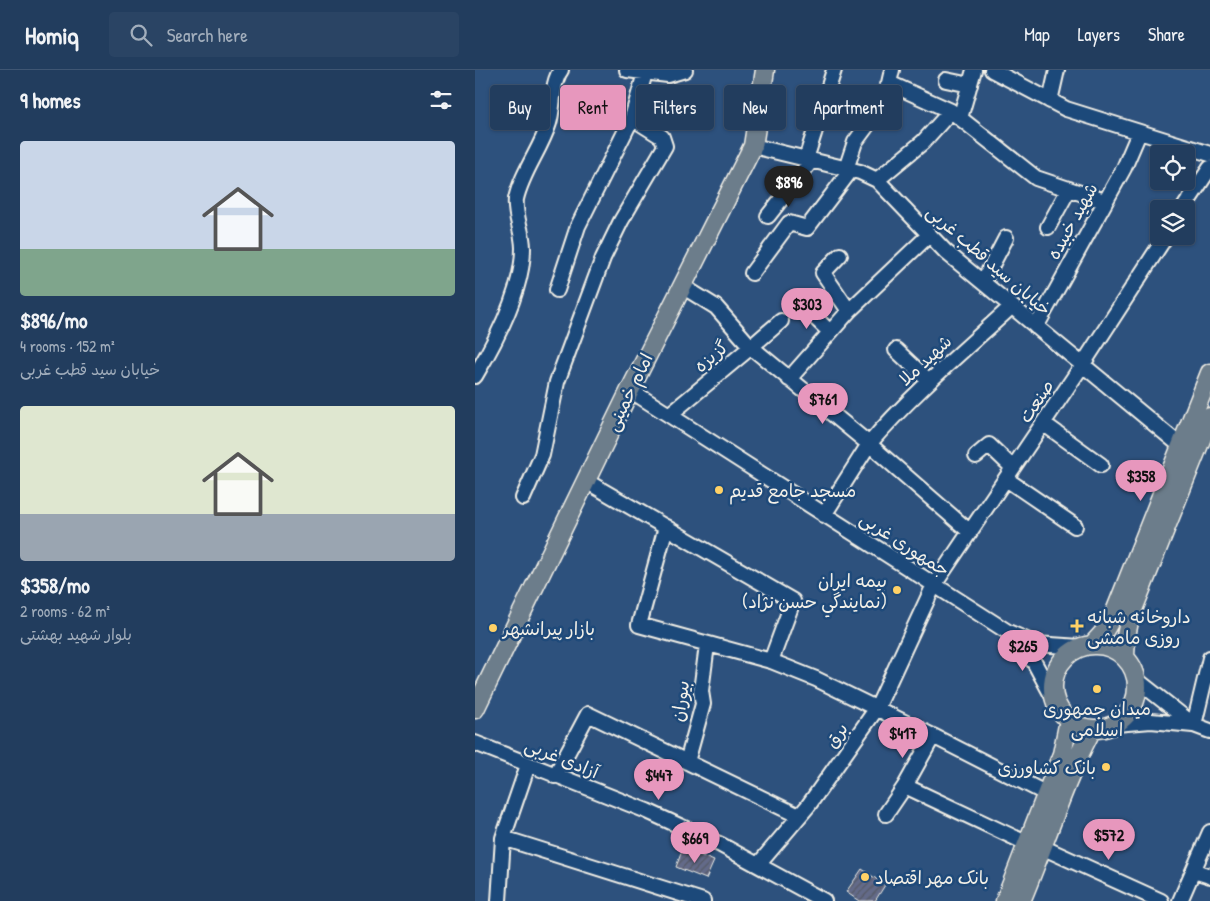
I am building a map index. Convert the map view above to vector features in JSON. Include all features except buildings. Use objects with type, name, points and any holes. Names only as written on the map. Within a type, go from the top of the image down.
[{"type":"main road","name":"امام خمینی","points":[[475,709],[630,390],[753,146],[765,70]]},
{"type":"main road","points":[[1086,646],[1104,645],[1116,650],[1125,657],[1133,668],[1137,680],[1137,693],[1133,705],[1126,716],[1116,724],[1105,728],[1092,729],[1069,720],[1055,701],[1053,679],[1056,669],[1070,652],[1086,646],[1103,633],[1115,612],[1210,372]]},
{"type":"main road","points":[[1125,657],[1126,636],[1130,617],[1210,417]]},
{"type":"main road","points":[[1021,901],[1036,846],[1045,792],[1061,754],[1069,720]]},
{"type":"main road","points":[[1005,901],[1036,846],[1092,729]]},
{"type":"street","points":[[475,376],[499,332],[520,272],[523,246],[516,215],[516,199],[546,133],[553,107],[555,80],[561,70]]},
{"type":"street","points":[[627,70],[668,75],[685,70]]},
{"type":"street","points":[[767,216],[809,160],[834,70]]},
{"type":"street","points":[[877,180],[955,115],[970,85],[974,70]]},
{"type":"street","points":[[991,70],[1050,101],[1095,119],[1210,154]]},
{"type":"street","points":[[1050,101],[1057,70]]},
{"type":"street","points":[[557,290],[581,219],[632,118],[645,73]]},
{"type":"street","points":[[752,274],[789,223],[807,228],[849,170],[855,142],[875,115],[890,76],[955,115],[1036,178],[1104,201]]},
{"type":"street","points":[[946,80],[970,85]]},
{"type":"street","points":[[523,498],[542,456],[557,382],[603,258],[621,221],[665,146],[662,137],[632,118]]},
{"type":"street","name":"شهید خبیده","points":[[1036,327],[1104,201],[1124,168],[1139,133]]},
{"type":"street","name":"خیابان سید قطب غربی","points":[[753,146],[849,170],[877,180],[929,236],[1011,308],[1083,364],[1181,446]]},
{"type":"street","points":[[1189,200],[1210,168]]},
{"type":"street","points":[[1048,227],[1069,189]]},
{"type":"street","points":[[789,379],[849,311],[929,236]]},
{"type":"street","points":[[983,282],[1006,238]]},
{"type":"street","name":"صنعت","points":[[934,585],[1083,364],[1160,245]]},
{"type":"street","points":[[840,254],[823,273],[849,311]]},
{"type":"street","name":"گزیزه","points":[[669,415],[751,347],[716,307],[683,286]]},
{"type":"street","points":[[805,308],[830,332]]},
{"type":"street","name":"شهید ملا","points":[[824,515],[869,444],[893,416],[929,381],[1011,308]]},
{"type":"street","points":[[781,322],[751,347],[869,444],[970,532]]},
{"type":"street","points":[[896,350],[929,381]]},
{"type":"street","name":"جمهوری غربی","points":[[630,390],[1008,632]]},
{"type":"street","points":[[1043,423],[1101,465]]},
{"type":"street","points":[[976,456],[989,445],[1009,473],[1075,526]]},
{"type":"street","points":[[586,481],[793,601],[771,661]]},
{"type":"street","points":[[666,527],[639,626],[771,661],[816,679],[1045,792]]},
{"type":"street","name":"برق","points":[[757,865],[799,816],[877,708],[934,585]]},
{"type":"street","points":[[1008,632],[1036,644],[1086,646]]},
{"type":"street","points":[[1008,632],[1034,662],[1055,701]]},
{"type":"street","name":"بیوران","points":[[687,762],[703,704],[701,691],[707,645]]},
{"type":"street","points":[[1194,725],[1210,658]]},
{"type":"street","points":[[1137,680],[1194,725]]},
{"type":"street","points":[[555,776],[588,714],[799,816]]},
{"type":"street","points":[[1116,724],[1151,721],[1194,725],[1210,731]]},
{"type":"street","points":[[886,814],[905,786],[933,736]]},
{"type":"street","name":"آزادی غربی","points":[[475,743],[647,811],[721,845],[824,901]]},
{"type":"street","points":[[499,901],[503,838],[529,765]]},
{"type":"street","points":[[905,786],[1161,901]]},
{"type":"street","points":[[1181,901],[1210,832]]},
{"type":"street","points":[[503,838],[703,901]]},
{"type":"street","points":[[1194,871],[1210,876]]},
{"type":"place","name":"مسجد جامع قدیم","points":[[719,490]]},
{"type":"place","name":"بيمه ايران (نمايندگي حسن نژاد)","points":[[897,590]]},
{"type":"place","name":"داروخانه شبانه روزی مامشی","points":[[1077,626]]},
{"type":"place","name":"بازار پیرانشهر","points":[[493,628]]},
{"type":"place","name":"میدان جمهوری اسلامی","points":[[1097,689]]},
{"type":"place","name":"بانک کشاورزی","points":[[1106,767]]},
{"type":"place","name":"بانک مهر اقتصاد","points":[[865,877]]}]
